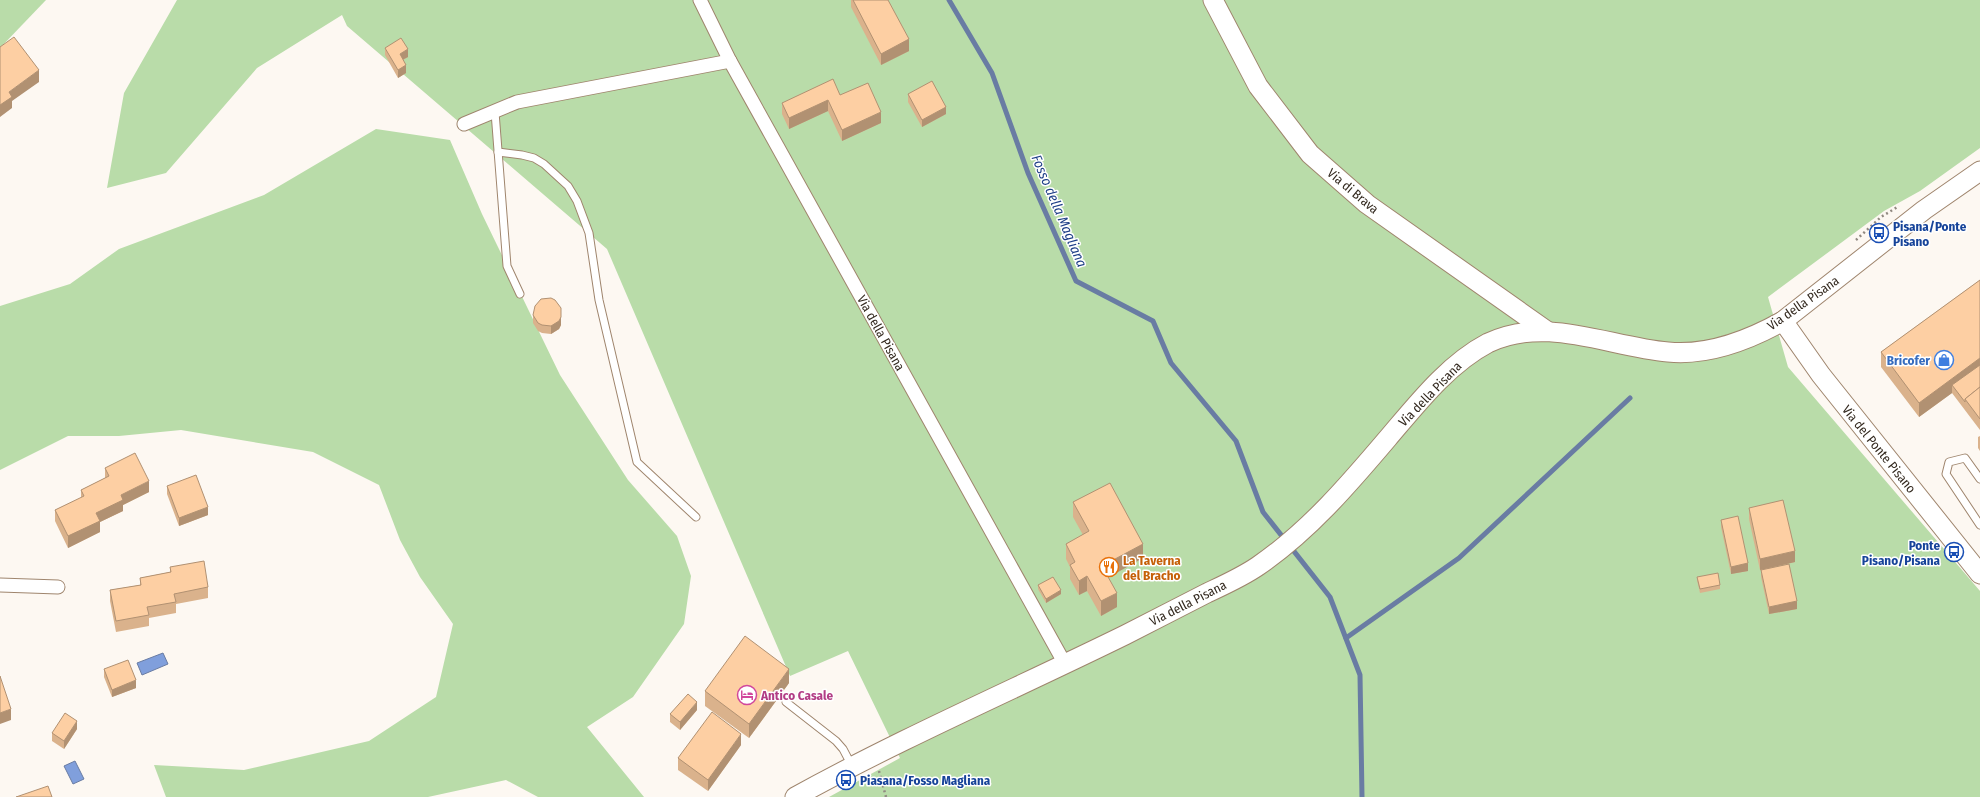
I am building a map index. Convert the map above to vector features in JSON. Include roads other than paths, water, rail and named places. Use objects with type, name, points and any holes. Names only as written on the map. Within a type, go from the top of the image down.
[{"type":"main road","name":"Via di Brava","points":[[1213,0],[1258,86],[1310,154],[1367,204],[1547,331]]},
{"type":"main road","name":"Via della Pisana","points":[[795,797],[876,755],[1065,664],[1236,579],[1265,561],[1308,526],[1343,491],[1427,394],[1462,361],[1482,347],[1500,338],[1526,332],[1547,331],[1668,352],[1703,350],[1737,342],[1783,321],[1924,210],[1980,170]]},
{"type":"main road","name":"Via del Ponte Pisano","points":[[1783,321],[1824,380],[1980,574]]},
{"type":"street","name":"Via della Pisana","points":[[700,0],[730,60],[1065,664]]},
{"type":"street","points":[[464,124],[517,102],[730,60]]},
{"type":"street","points":[[0,585],[58,587]]},
{"type":"lane","points":[[495,112],[507,266],[520,294]]},
{"type":"lane","points":[[498,152],[534,158],[544,164],[568,186],[577,200],[589,233],[599,300],[637,462],[696,517]]},
{"type":"lane","points":[[1980,478],[1965,458],[1949,462],[1946,474],[1980,525]]},
{"type":"lane","points":[[786,702],[836,742],[843,750],[853,767]]},
{"type":"water","points":[[163,653],[168,664],[142,675],[137,663]]},
{"type":"water","points":[[75,761],[84,779],[73,784],[64,766]]},
{"type":"waterway","name":"Fosso della Magliana","points":[[949,0],[992,73],[1028,173],[1076,281],[1153,321],[1171,363],[1236,441],[1263,512],[1330,597],[1360,675],[1362,797]]},
{"type":"waterway","points":[[1346,638],[1459,558],[1630,398]]},
{"type":"place","name":"Pisana/Ponte Pisano","points":[[1879,233]]},
{"type":"place","name":"Bricofer","points":[[1944,360]]},
{"type":"place","name":"Ponte Pisano/Pisana","points":[[1954,552]]},
{"type":"place","name":"La Taverna del Bracho","points":[[1109,567]]},
{"type":"place","name":"Antico Casale","points":[[747,695]]},
{"type":"place","name":"Piasana/Fosso Magliana","points":[[846,780]]}]
